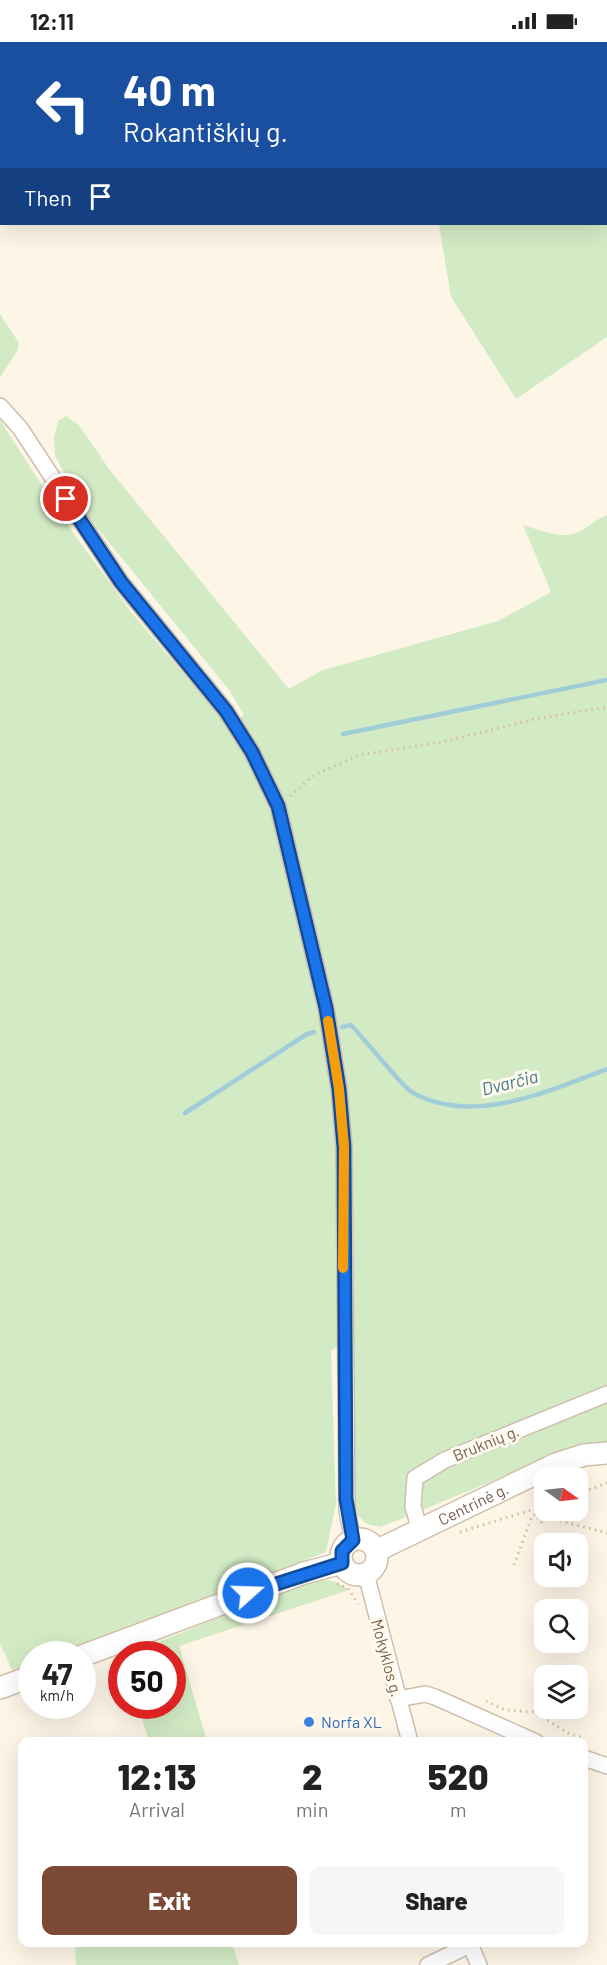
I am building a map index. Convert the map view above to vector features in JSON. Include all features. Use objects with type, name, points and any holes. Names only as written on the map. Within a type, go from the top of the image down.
[{"type":"main road","name":"Centrinė g.","points":[[376,1551],[419,1528],[556,1464],[584,1455],[607,1453]]},
{"type":"main road","points":[[353,1540],[369,1542],[376,1551],[376,1563],[366,1574],[350,1572],[342,1563],[342,1551],[353,1540]]},
{"type":"main road","points":[[96,1651],[272,1585],[342,1563]]},
{"type":"main road","points":[[0,1688],[18,1681]]},
{"type":"street","points":[[0,406],[20,428],[121,582],[226,711],[252,752],[278,806],[326,1008],[339,1089],[344,1147],[346,1499],[353,1540]]},
{"type":"street","name":"Bruknių g.","points":[[419,1528],[413,1506],[415,1478],[445,1460],[607,1394]]},
{"type":"street","name":"Mokyklos g.","points":[[366,1574],[409,1737]]},
{"type":"street","points":[[398,1699],[425,1694],[525,1737]]},
{"type":"street","points":[[588,1759],[607,1766]]},
{"type":"street","points":[[428,1965],[463,1947]]},
{"type":"street","points":[[470,1947],[479,1965]]},
{"type":"path","points":[[278,806],[314,775],[360,755],[442,742],[535,719],[607,707]]},
{"type":"path","points":[[588,1490],[607,1483]]},
{"type":"path","points":[[452,1534],[534,1512]]},
{"type":"path","points":[[514,1565],[534,1514]]},
{"type":"path","points":[[568,1521],[607,1533]]},
{"type":"path","points":[[332,1585],[348,1588],[356,1605],[372,1600]]},
{"type":"path","points":[[486,1701],[505,1710],[535,1712],[569,1734],[580,1737]]},
{"type":"green space","points":[[439,225],[607,225],[607,337],[516,399],[451,297]]},
{"type":"green space","points":[[0,314],[19,343],[18,350],[0,377]]},
{"type":"green space","points":[[66,416],[79,425],[109,469],[289,689],[323,670],[498,621],[551,592],[523,525],[565,535],[579,532],[607,515],[607,1443],[527,1467],[381,1527],[367,1524],[357,1515],[352,1483],[349,1338],[331,1351],[336,1504],[326,1552],[96,1643],[96,1641],[18,1641],[18,1675],[15,1676],[0,1644],[0,420],[64,520],[131,612],[227,725],[244,715],[229,690],[90,519],[55,456],[54,437],[58,421]]},
{"type":"green space","points":[[319,1578],[337,1582],[349,1590],[186,1644],[186,1641],[161,1641]]},
{"type":"green space","points":[[186,1670],[206,1737],[148,1737],[142,1719],[186,1719]]},
{"type":"green space","points":[[75,1947],[233,1947],[239,1965],[76,1965]]},
{"type":"waterway","points":[[343,734],[607,680]]},
{"type":"waterway","name":"Dvarčia","points":[[342,1027],[351,1025],[400,1082],[413,1093],[436,1102],[461,1106],[486,1106],[511,1102],[607,1069]]},
{"type":"waterway","name":"Dvarčia","points":[[185,1113],[307,1034],[314,1032]]},
{"type":"slow traffic","points":[[328,1021],[339,1089],[344,1147],[343,1268]]},
{"type":"place","name":"Norfa XL","points":[[309,1722]]},
{"type":"route","points":[[66,499],[121,582],[226,711],[252,752],[278,806],[326,1008],[339,1089],[344,1147],[346,1499],[353,1540],[342,1551],[342,1563],[304,1573],[248,1593]]}]
